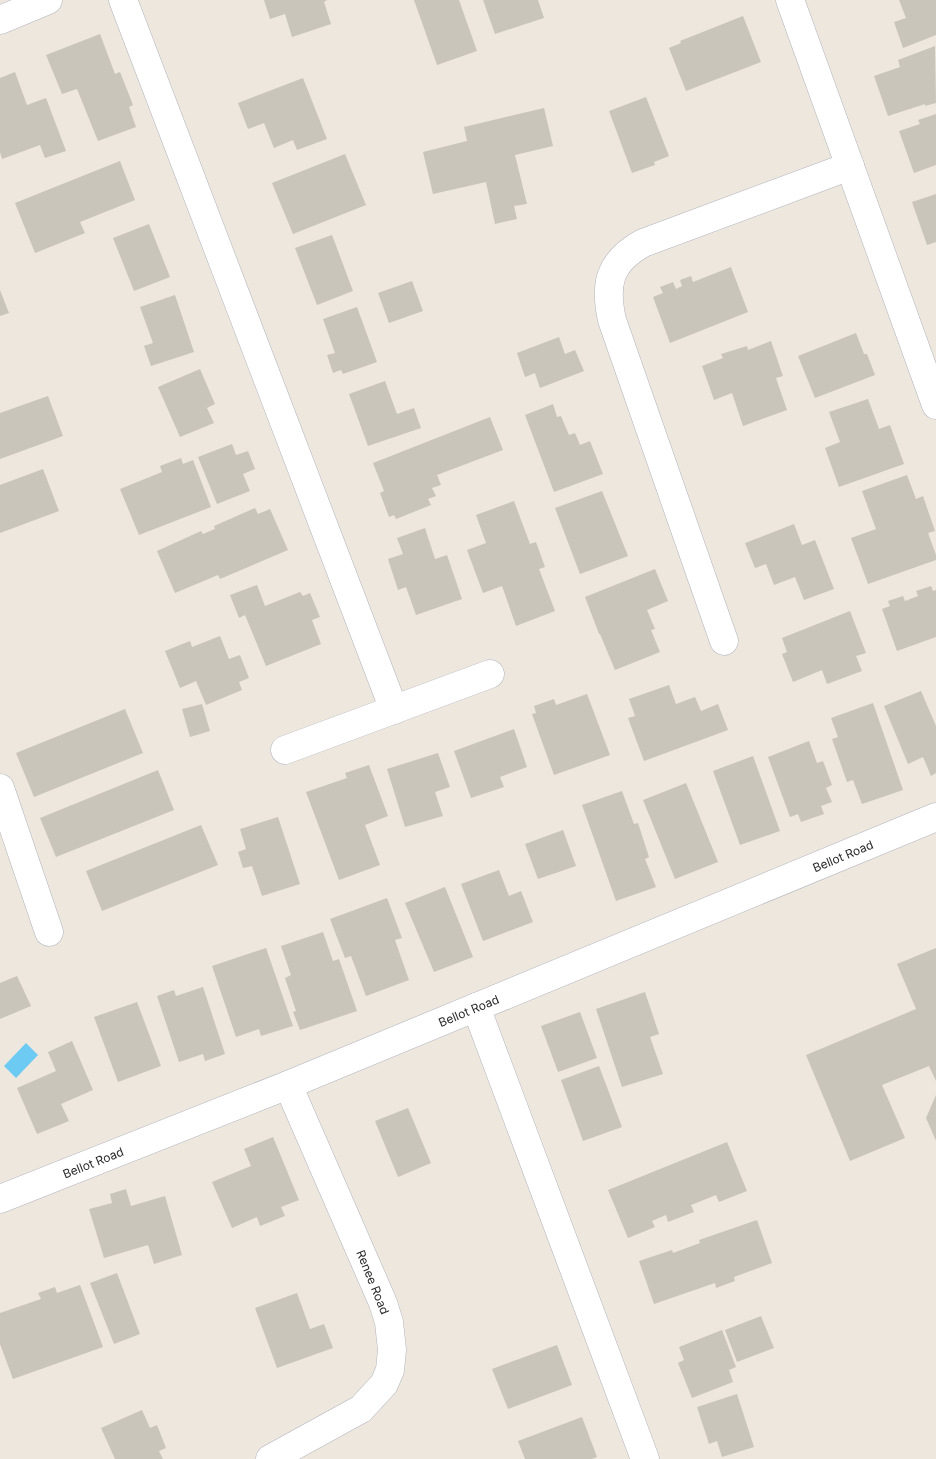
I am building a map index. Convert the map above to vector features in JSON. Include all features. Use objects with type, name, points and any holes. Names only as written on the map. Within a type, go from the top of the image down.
[{"type":"street","points":[[0,20],[48,0]]},
{"type":"street","points":[[123,0],[394,710]]},
{"type":"street","points":[[790,0],[936,405]]},
{"type":"street","points":[[724,640],[612,320],[608,284],[613,270],[619,262],[626,254],[643,243],[850,166]]},
{"type":"street","points":[[285,750],[490,674]]},
{"type":"street","points":[[0,788],[49,932]]},
{"type":"street","name":"Bellot Road","points":[[0,1199],[288,1085],[936,817]]},
{"type":"street","points":[[476,1007],[645,1459]]},
{"type":"street","name":"Renee Road","points":[[270,1459],[361,1409],[384,1384],[390,1370],[392,1350],[389,1322],[383,1304],[288,1085]]},
{"type":"water","points":[[26,1043],[38,1055],[16,1078],[4,1066]]},
{"type":"building","points":[[264,0],[327,0],[324,2],[331,24],[292,37],[285,14],[270,19]]},
{"type":"building","points":[[414,0],[459,0],[477,51],[437,65]]},
{"type":"building","points":[[483,0],[538,0],[544,18],[495,34]]},
{"type":"building","points":[[899,0],[936,0],[936,35],[903,48],[894,22],[906,18]]},
{"type":"building","points":[[743,16],[761,62],[686,91],[669,48],[681,43],[680,41]]},
{"type":"building","points":[[100,34],[115,74],[120,72],[133,105],[129,107],[136,127],[98,141],[77,89],[62,94],[46,55]]},
{"type":"building","points":[[935,46],[936,103],[925,106],[925,104],[888,116],[874,76],[900,67],[898,60]]},
{"type":"building","points":[[15,72],[27,105],[46,98],[66,151],[45,158],[40,145],[2,159],[0,152],[0,78]]},
{"type":"building","points":[[303,78],[327,139],[297,150],[293,140],[274,148],[264,123],[248,129],[238,103]]},
{"type":"building","points":[[646,97],[669,156],[654,162],[655,165],[632,173],[609,111]]},
{"type":"building","points":[[544,108],[553,146],[515,155],[527,204],[514,206],[517,219],[495,224],[486,182],[433,194],[423,152],[467,141],[464,127]]},
{"type":"building","points":[[936,114],[936,165],[914,173],[899,131],[920,124],[918,120]]},
{"type":"building","points":[[345,154],[366,205],[293,234],[272,183]]},
{"type":"building","points":[[120,161],[135,200],[80,222],[85,233],[35,253],[15,203]]},
{"type":"building","points":[[936,194],[936,242],[927,245],[912,202]]},
{"type":"building","points":[[149,224],[170,277],[134,291],[113,238]]},
{"type":"building","points":[[332,235],[353,291],[317,305],[295,248]]},
{"type":"building","points":[[731,267],[748,312],[670,343],[653,297],[663,293],[660,287],[673,282],[676,289],[682,286],[680,280],[691,276],[693,282]]},
{"type":"building","points":[[412,281],[423,311],[389,323],[378,293]]},
{"type":"building","points":[[0,290],[9,313],[0,316]]},
{"type":"building","points":[[175,295],[194,352],[151,366],[144,346],[153,343],[140,307]]},
{"type":"building","points":[[357,307],[377,362],[343,374],[341,370],[333,373],[327,355],[335,353],[323,319]]},
{"type":"building","points":[[856,333],[875,375],[815,398],[798,356]]},
{"type":"building","points":[[559,337],[565,354],[575,350],[584,371],[540,388],[535,373],[525,377],[517,353]]},
{"type":"building","points":[[771,341],[783,376],[776,378],[787,410],[743,426],[732,393],[714,400],[702,366],[723,358],[721,354],[747,346],[748,350]]},
{"type":"building","points":[[200,369],[215,404],[207,408],[214,423],[180,437],[158,387]]},
{"type":"building","points":[[385,381],[397,414],[414,408],[421,428],[368,446],[349,394]]},
{"type":"building","points":[[48,396],[63,436],[0,459],[0,413]]},
{"type":"building","points":[[868,399],[879,429],[890,425],[904,464],[839,487],[825,448],[840,442],[829,412]]},
{"type":"building","points":[[553,404],[557,417],[561,416],[569,435],[575,433],[580,445],[590,441],[603,474],[554,492],[525,415]]},
{"type":"building","points":[[490,417],[503,450],[437,475],[441,485],[432,488],[436,496],[428,499],[431,505],[396,519],[394,515],[389,517],[380,493],[384,491],[373,463]]},
{"type":"building","points":[[232,444],[236,455],[248,451],[255,469],[243,474],[250,491],[217,504],[198,457]]},
{"type":"building","points":[[181,458],[183,464],[193,460],[211,507],[139,535],[120,489],[162,472],[160,466]]},
{"type":"building","points":[[43,469],[59,511],[0,533],[0,485]]},
{"type":"building","points":[[907,475],[916,499],[923,496],[935,531],[928,533],[936,560],[868,584],[851,538],[876,529],[862,491]]},
{"type":"building","points":[[602,491],[628,556],[580,574],[555,508]]},
{"type":"building","points":[[514,501],[530,544],[536,542],[545,567],[539,569],[555,611],[516,626],[502,586],[483,593],[467,550],[486,543],[476,515]]},
{"type":"building","points":[[255,508],[258,514],[270,509],[288,550],[220,579],[218,575],[175,593],[157,551],[201,531],[203,534],[215,529],[214,526]]},
{"type":"building","points":[[794,524],[802,545],[815,540],[834,589],[804,600],[795,577],[774,585],[766,564],[755,568],[745,543]]},
{"type":"building","points":[[425,528],[435,559],[447,555],[462,599],[416,615],[406,587],[398,590],[388,559],[403,554],[397,538]]},
{"type":"building","points":[[655,569],[668,601],[647,610],[655,629],[651,630],[660,652],[615,670],[585,597]]},
{"type":"building","points":[[257,585],[265,606],[300,592],[303,596],[310,593],[320,617],[312,620],[321,644],[266,666],[245,615],[239,618],[230,595]]},
{"type":"building","points":[[931,586],[933,591],[936,590],[936,637],[897,651],[882,609],[890,606],[888,601],[903,596],[905,601],[918,596],[916,591]]},
{"type":"building","points":[[850,611],[866,653],[856,656],[862,671],[827,684],[822,670],[793,682],[782,654],[787,652],[782,638]]},
{"type":"building","points":[[220,636],[229,659],[240,655],[249,678],[239,682],[242,690],[206,705],[196,681],[180,688],[165,651],[190,641],[192,647]]},
{"type":"building","points":[[669,685],[676,704],[695,697],[701,711],[718,704],[728,730],[644,761],[628,718],[635,716],[629,699]]},
{"type":"building","points":[[921,691],[936,726],[936,773],[931,776],[923,757],[908,764],[884,706]]},
{"type":"building","points":[[587,694],[610,755],[554,775],[532,714],[536,713],[534,706],[554,699],[556,705]]},
{"type":"building","points":[[873,703],[903,790],[862,804],[853,780],[847,782],[832,739],[838,737],[831,718]]},
{"type":"building","points":[[202,704],[210,731],[190,737],[182,709]]},
{"type":"building","points":[[125,709],[143,753],[34,797],[16,753]]},
{"type":"building","points":[[514,729],[527,767],[500,777],[504,787],[471,798],[454,751]]},
{"type":"building","points":[[809,741],[817,763],[823,761],[832,785],[826,788],[832,802],[821,806],[824,814],[801,822],[798,814],[790,817],[768,757]]},
{"type":"building","points":[[438,753],[450,787],[435,792],[443,816],[405,827],[387,769]]},
{"type":"building","points":[[753,756],[780,831],[740,845],[713,771]]},
{"type":"building","points":[[369,765],[388,816],[365,825],[380,865],[339,880],[306,792],[347,778],[345,773]]},
{"type":"building","points":[[158,770],[174,810],[56,857],[40,818]]},
{"type":"building","points":[[686,783],[718,862],[675,879],[643,800]]},
{"type":"building","points":[[622,791],[634,824],[638,823],[649,857],[645,859],[656,887],[616,901],[582,805]]},
{"type":"building","points":[[278,817],[300,884],[262,896],[252,866],[243,868],[238,852],[246,849],[240,829]]},
{"type":"building","points":[[201,825],[218,865],[102,911],[86,871]]},
{"type":"building","points":[[563,830],[576,866],[538,879],[525,844]]},
{"type":"building","points":[[499,870],[509,896],[521,891],[533,922],[483,941],[461,884]]},
{"type":"building","points":[[445,887],[473,957],[434,972],[405,903]]},
{"type":"building","points":[[387,898],[402,938],[395,940],[409,980],[366,996],[351,956],[345,958],[330,919]]},
{"type":"building","points":[[323,932],[333,961],[339,959],[357,1011],[300,1030],[293,1012],[296,1011],[285,978],[291,975],[281,946]]},
{"type":"building","points":[[266,948],[293,1026],[261,1036],[259,1029],[236,1037],[212,966]]},
{"type":"building","points":[[936,948],[936,1081],[929,1066],[882,1085],[905,1138],[850,1161],[806,1055],[916,1009],[897,964]]},
{"type":"building","points":[[17,976],[31,1006],[0,1019],[0,983]]},
{"type":"building","points":[[203,987],[225,1054],[205,1061],[203,1054],[179,1062],[157,996],[174,990],[176,996]]},
{"type":"building","points":[[645,992],[659,1034],[650,1037],[663,1074],[622,1087],[596,1009]]},
{"type":"building","points":[[137,1002],[161,1066],[118,1082],[94,1017]]},
{"type":"building","points":[[580,1012],[597,1058],[558,1072],[541,1026]]},
{"type":"building","points":[[72,1041],[93,1090],[61,1104],[69,1121],[37,1134],[17,1088],[56,1071],[48,1052]]},
{"type":"building","points":[[599,1066],[622,1127],[583,1141],[561,1080]]},
{"type":"building","points":[[936,1095],[936,1141],[926,1118]]},
{"type":"building","points":[[408,1108],[431,1163],[398,1177],[375,1121]]},
{"type":"building","points":[[273,1137],[299,1200],[281,1207],[285,1216],[260,1226],[257,1217],[232,1228],[212,1182],[251,1166],[244,1149]]},
{"type":"building","points":[[727,1142],[747,1191],[719,1202],[716,1195],[691,1205],[694,1212],[668,1222],[666,1215],[652,1221],[655,1227],[628,1238],[608,1190]]},
{"type":"building","points":[[126,1189],[131,1206],[165,1196],[182,1255],[154,1264],[148,1245],[104,1258],[89,1209],[112,1203],[110,1194]]},
{"type":"building","points":[[757,1220],[772,1263],[734,1277],[735,1281],[716,1288],[715,1283],[654,1304],[639,1261],[672,1250],[673,1253],[700,1243],[699,1240]]},
{"type":"building","points":[[117,1273],[140,1334],[114,1344],[90,1283]]},
{"type":"building","points":[[80,1285],[103,1347],[13,1379],[0,1344],[0,1313],[41,1299],[38,1293],[55,1287],[57,1293]]},
{"type":"building","points":[[297,1293],[310,1329],[324,1324],[333,1348],[277,1368],[255,1308]]},
{"type":"building","points":[[761,1316],[774,1348],[737,1362],[725,1330]]},
{"type":"building","points":[[722,1330],[736,1367],[729,1370],[733,1382],[692,1398],[678,1363],[684,1360],[679,1347]]},
{"type":"building","points":[[557,1345],[572,1385],[508,1409],[492,1369]]},
{"type":"building","points":[[737,1394],[754,1447],[722,1457],[717,1441],[709,1444],[697,1407]]},
{"type":"building","points":[[142,1410],[150,1428],[157,1425],[166,1448],[159,1451],[163,1459],[115,1459],[101,1428]]},
{"type":"building","points":[[582,1417],[597,1457],[592,1459],[525,1459],[518,1441]]}]
